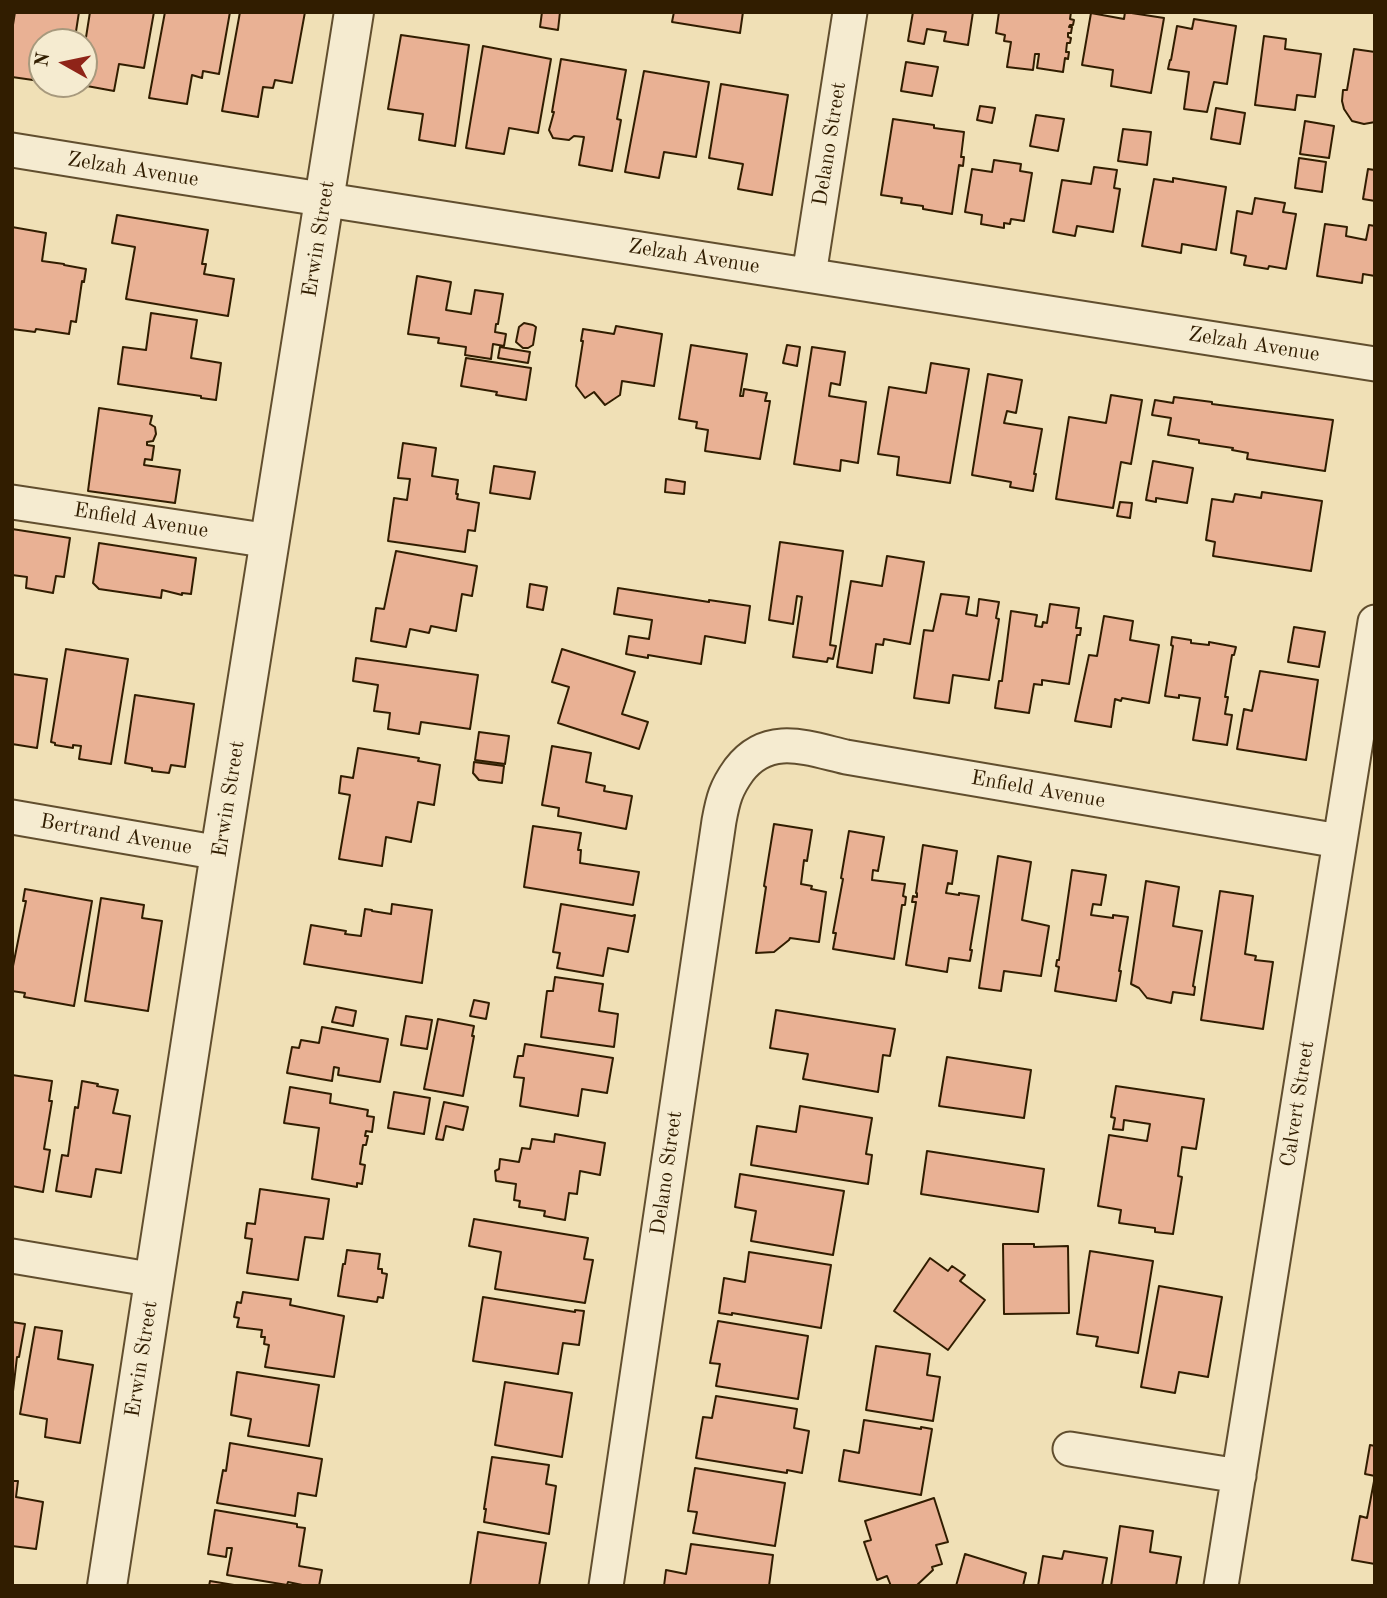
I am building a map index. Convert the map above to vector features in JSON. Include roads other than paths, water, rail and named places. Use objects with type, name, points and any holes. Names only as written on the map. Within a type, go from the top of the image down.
[{"type":"street","name":"Erwin Street","points":[[107,1586],[220,853],[355,12]]},
{"type":"street","name":"Delano Street","points":[[809,275],[850,12]]},
{"type":"street","name":"Zelzah Avenue","points":[[12,150],[1375,364]]},
{"type":"street","name":"Enfield Avenue","points":[[12,502],[270,541]]},
{"type":"street","name":"Calvert Street","points":[[1221,1586],[1375,622]]},
{"type":"street","name":"Enfield Avenue","points":[[743,766],[751,756],[765,748],[803,747],[846,757],[1339,841]]},
{"type":"street","name":"Delano Street","points":[[606,1586],[723,797],[743,766]]},
{"type":"street","name":"Bertrand Avenue","points":[[12,817],[220,853]]},
{"type":"street","points":[[12,1256],[155,1280]]},
{"type":"street","points":[[1070,1449],[1239,1476]]}]
